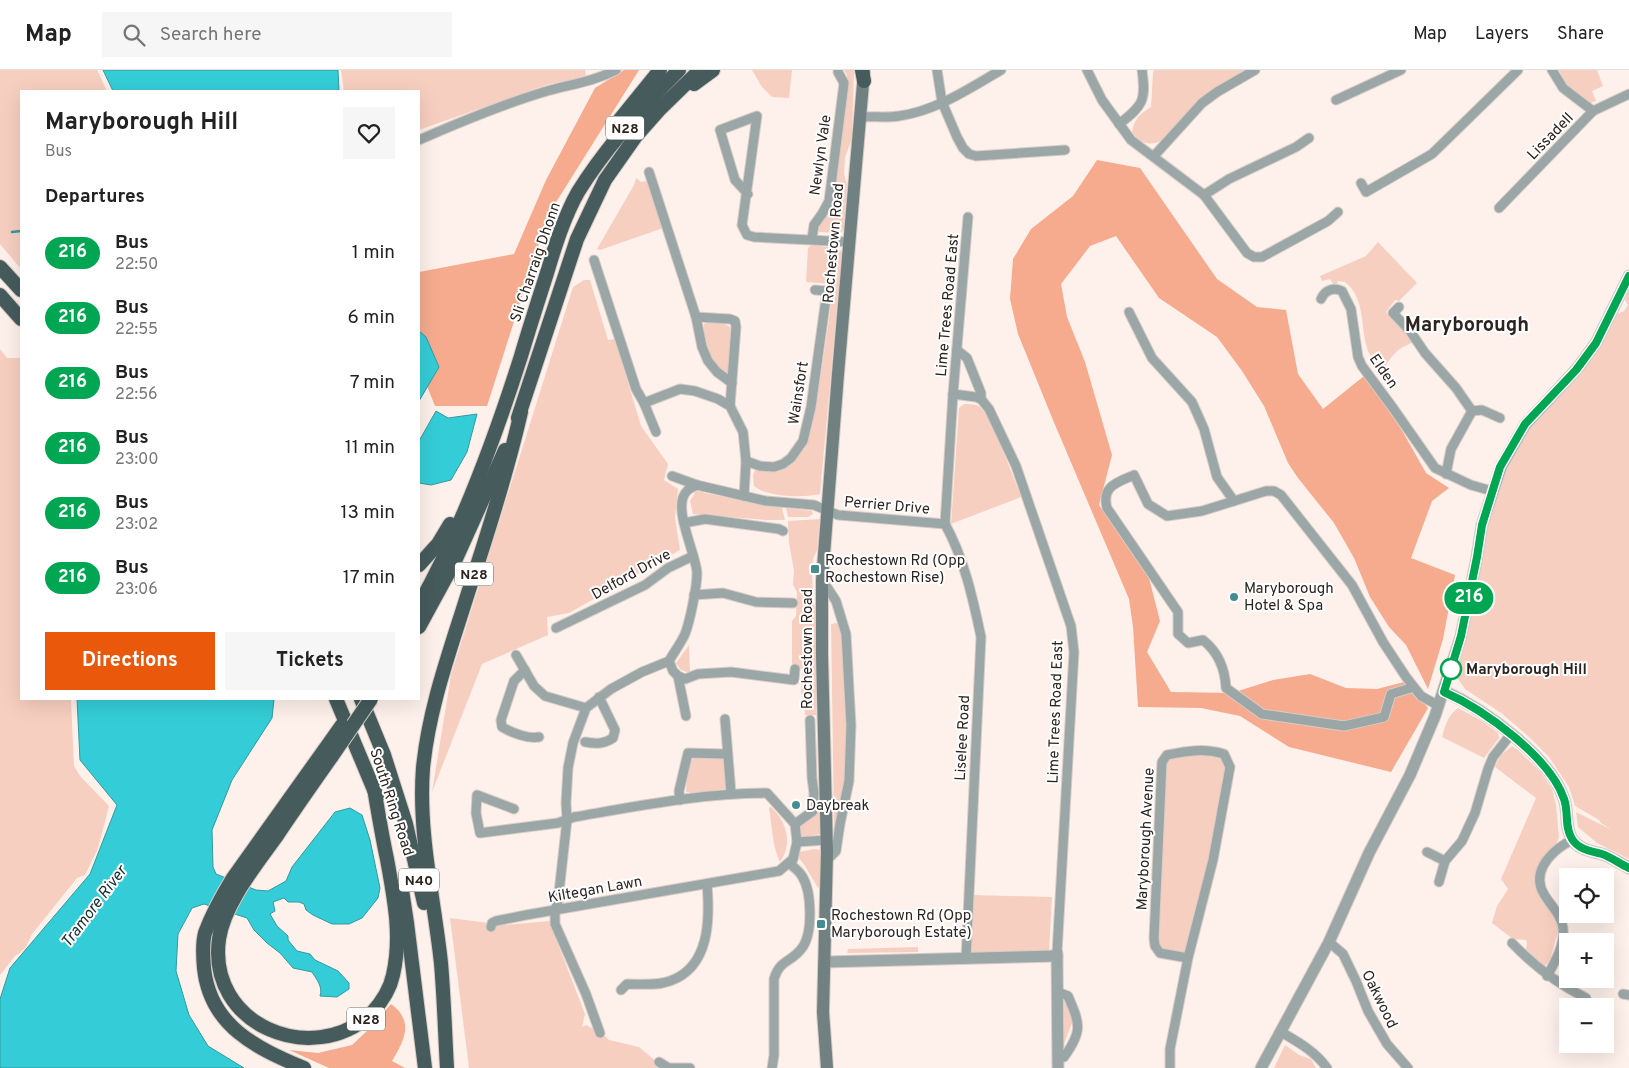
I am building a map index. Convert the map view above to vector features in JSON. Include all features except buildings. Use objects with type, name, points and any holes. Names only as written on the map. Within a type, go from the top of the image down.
[{"type":"highway","points":[[578,192],[587,171],[612,129],[660,70]]},
{"type":"highway","name":"Sli Charraig Dhonn","points":[[482,465],[511,387],[560,232],[578,192],[620,134],[680,70]]},
{"type":"highway","name":"N28","points":[[447,1068],[440,962],[424,838],[423,769],[434,699],[507,470],[521,412],[577,238],[605,180],[636,136],[658,110],[700,70]]},
{"type":"highway","points":[[658,110],[714,70]]},
{"type":"highway","points":[[0,267],[20,289]]},
{"type":"highway","points":[[0,295],[20,318]]},
{"type":"highway","name":"N28","points":[[420,624],[455,561],[521,412]]},
{"type":"highway","points":[[420,564],[438,544],[482,465]]},
{"type":"highway","name":"N28","points":[[420,603],[460,522],[482,465]]},
{"type":"highway","name":"South Ring Road","points":[[336,700],[374,788],[387,828],[400,881],[408,923],[425,1068]]},
{"type":"highway","name":"N28","points":[[328,753],[360,700]]},
{"type":"highway","name":"South Ring Road","points":[[361,700],[384,755],[403,816],[423,898],[447,1068]]},
{"type":"highway","name":"N28","points":[[304,1068],[265,1051],[227,1022],[218,1010],[209,991],[203,954],[205,935],[219,916],[239,879],[328,753],[370,700]]},
{"type":"highway","name":"N28","points":[[219,916],[218,960],[222,980],[230,998],[241,1013],[256,1026],[272,1036],[291,1042],[311,1043],[331,1039],[352,1031],[366,1020],[386,994],[393,978],[397,956],[394,897],[374,788]]},
{"type":"main road","name":"Rochestown Road","points":[[827,1068],[823,1012],[827,840],[822,580],[864,73]]},
{"type":"street","points":[[420,140],[484,113],[547,91],[597,80],[616,70]]},
{"type":"street","points":[[937,70],[942,102],[956,137],[969,154],[976,156],[1065,150]]},
{"type":"street","points":[[860,117],[898,116],[924,110],[968,90],[1001,70]]},
{"type":"street","points":[[1087,70],[1102,100],[1131,140],[1204,194],[1248,253],[1254,257],[1262,257],[1328,221],[1338,212]]},
{"type":"street","points":[[1119,124],[1142,102],[1144,95],[1142,70]]},
{"type":"street","points":[[1154,156],[1202,103],[1255,70]]},
{"type":"street","points":[[1336,100],[1401,70]]},
{"type":"street","points":[[1361,183],[1366,192],[1432,154],[1518,70]]},
{"type":"street","points":[[1552,70],[1564,88],[1593,111]]},
{"type":"street","name":"Newlyn Vale","points":[[812,239],[814,226],[829,200],[844,83],[838,72]]},
{"type":"street","name":"Lissadell","points":[[1499,208],[1593,111],[1629,94]]},
{"type":"street","points":[[748,194],[735,180],[720,130],[757,116],[748,194],[742,225],[747,235],[754,237],[849,242]]},
{"type":"street","points":[[1204,194],[1228,179],[1296,147],[1309,138]]},
{"type":"street","points":[[649,172],[696,316],[702,347],[708,361],[717,372],[732,383]]},
{"type":"street","name":"Lime Trees Road East","points":[[945,524],[953,394],[968,217]]},
{"type":"street","points":[[594,260],[636,388],[656,432]]},
{"type":"street","points":[[1261,1068],[1329,942],[1369,853],[1410,775],[1439,706],[1461,636],[1482,525],[1500,467],[1525,424],[1576,370],[1596,343],[1629,276]]},
{"type":"street","name":"Elden","points":[[1321,299],[1328,290],[1336,288],[1342,290],[1351,309],[1358,357],[1362,366],[1435,468],[1471,485],[1492,492]]},
{"type":"street","name":"Wainsfort","points":[[746,461],[760,466],[774,467],[783,464],[791,458],[803,441],[811,406],[826,291],[815,290]]},
{"type":"street","points":[[1398,307],[1393,313],[1456,388],[1472,411]]},
{"type":"street","points":[[1129,312],[1152,358],[1192,402],[1204,429],[1217,477],[1234,501]]},
{"type":"street","points":[[696,316],[735,321],[730,406],[743,432],[746,461],[744,496]]},
{"type":"street","points":[[957,350],[967,358],[981,393],[981,399]]},
{"type":"street","points":[[644,403],[680,389],[695,391],[718,399],[730,406]]},
{"type":"street","name":"Lime Trees Road East","points":[[953,394],[981,399],[989,409],[1016,466],[1071,626],[1073,640],[1057,955]]},
{"type":"street","points":[[1472,411],[1482,410],[1500,418]]},
{"type":"street","points":[[1446,474],[1451,449],[1472,411]]},
{"type":"street","points":[[1414,688],[1391,694],[1384,717],[1344,726],[1262,714],[1226,688],[1223,669],[1211,647],[1202,640],[1188,643],[1178,634],[1178,612],[1107,508],[1106,492],[1112,486],[1134,475],[1148,504],[1167,516],[1202,512],[1266,491],[1274,491],[1281,495],[1352,585],[1397,666],[1421,696],[1439,706]]},
{"type":"street","name":"Perrier Drive","points":[[672,476],[697,485],[766,501],[814,505],[838,515],[945,524]]},
{"type":"street","name":"Delford Drive","points":[[669,661],[685,633],[694,594],[697,573],[681,504],[686,491],[697,485]]},
{"type":"street","points":[[684,523],[705,519],[779,529],[783,532]]},
{"type":"street","name":"Liselee Road","points":[[945,524],[960,556],[981,638],[966,958]]},
{"type":"street","name":"Delford Drive","points":[[556,628],[645,585],[668,568],[693,556]]},
{"type":"street","points":[[822,580],[836,601],[846,634],[851,725],[849,781],[836,852],[827,860]]},
{"type":"street","points":[[694,594],[723,593],[756,602],[793,603]]},
{"type":"street","points":[[516,656],[534,686],[545,696],[586,708]]},
{"type":"street","points":[[600,1033],[586,994],[556,924],[555,911],[558,901],[567,820],[568,768],[573,743],[586,708],[599,697],[642,672],[669,661],[673,671],[684,679],[698,674],[731,672],[794,680],[795,669]]},
{"type":"street","points":[[525,670],[514,682],[501,720],[502,727],[533,738],[539,737]]},
{"type":"street","points":[[678,676],[686,716]]},
{"type":"street","points":[[1444,692],[1463,700],[1511,734],[1548,770],[1565,799],[1566,825],[1572,840],[1585,850],[1603,854],[1629,868]]},
{"type":"street","points":[[585,742],[596,744],[613,738],[615,730],[599,697]]},
{"type":"street","points":[[725,719],[731,793]]},
{"type":"street","points":[[795,824],[813,811],[814,793],[810,720]]},
{"type":"street","points":[[1439,882],[1445,861],[1462,841],[1475,813],[1493,757],[1511,734]]},
{"type":"street","name":"Maryborough Avenue","points":[[1170,1068],[1170,1049],[1188,958],[1213,860],[1230,767],[1224,754],[1212,750],[1192,750],[1167,755],[1162,762],[1155,946],[1160,953],[1188,958]]},
{"type":"street","points":[[680,800],[679,791],[688,753],[727,754]]},
{"type":"street","points":[[514,809],[477,795],[476,813],[480,833],[558,823],[591,814],[680,800],[731,793],[767,792],[795,824],[797,842],[791,865],[801,874],[806,882],[810,912],[809,928],[803,947],[796,956],[777,969],[774,979],[774,1055],[772,1068]]},
{"type":"street","points":[[797,842],[827,840]]},
{"type":"street","points":[[1547,976],[1557,958],[1563,929],[1558,914],[1541,888],[1540,879],[1547,859],[1554,851],[1572,840]]},
{"type":"street","points":[[1427,852],[1445,861]]},
{"type":"street","name":"Kiltegan Lawn","points":[[491,927],[492,923],[496,921],[779,872],[793,860]]},
{"type":"street","points":[[621,990],[627,984],[658,984],[668,982],[680,977],[692,967],[700,954],[708,927],[707,884]]},
{"type":"street","name":"Oakwood","points":[[1329,942],[1343,954],[1368,1011],[1387,1044],[1408,1068]]},
{"type":"street","points":[[1512,944],[1547,976],[1586,998]]},
{"type":"street","points":[[824,962],[1057,955],[1058,1063]]},
{"type":"street","points":[[1058,992],[1068,996],[1078,1020],[1077,1033],[1071,1047],[1058,1063]]},
{"type":"street","points":[[1280,1032],[1301,1043],[1319,1057],[1327,1068]]},
{"type":"street","points":[[659,1062],[669,1068],[690,1068]]},
{"type":"shaded area","points":[[0,70],[97,70],[107,90],[20,90],[20,268],[0,244]]},
{"type":"shaded area","points":[[341,70],[585,70],[586,75],[583,78],[549,84],[420,130],[420,90],[344,90]]},
{"type":"shaded area","points":[[624,70],[639,70],[548,215],[487,406],[435,406],[420,368],[420,272],[514,254],[546,180],[595,88]]},
{"type":"shaded area","points":[[752,70],[792,70],[789,98],[772,97],[762,87]]},
{"type":"shaded area","points":[[844,70],[854,70],[852,139],[845,157],[844,174],[847,185],[844,229],[841,233],[819,232],[817,226],[830,209],[834,189],[847,75]]},
{"type":"shaded area","points":[[1154,70],[1249,70],[1224,82],[1189,109],[1171,132],[1161,141],[1144,143],[1132,132],[1138,117],[1151,107]]},
{"type":"shaded area","points":[[1559,70],[1597,70],[1603,86],[1592,91],[1596,101],[1590,103],[1575,93],[1567,85]]},
{"type":"shaded area","points":[[1097,160],[1140,168],[1217,279],[1257,307],[1286,310],[1298,374],[1323,409],[1369,372],[1426,473],[1449,488],[1432,501],[1411,558],[1455,575],[1443,639],[1428,689],[1406,645],[1389,627],[1370,597],[1354,558],[1334,523],[1288,463],[1264,406],[1242,371],[1217,337],[1159,298],[1116,236],[1090,246],[1061,284],[1067,317],[1085,362],[1112,455],[1099,505],[1149,578],[1160,621],[1147,652],[1171,692],[1232,693],[1273,680],[1310,674],[1346,688],[1377,689],[1408,681],[1428,708],[1391,772],[1289,747],[1240,716],[1201,708],[1138,707],[1133,627],[1129,599],[1018,334],[1010,299],[1013,259],[1031,229],[1073,196]]},
{"type":"shaded area","points":[[636,178],[641,182],[647,181],[650,185],[663,228],[600,250],[597,249],[634,185]]},
{"type":"shaded area","points":[[1378,242],[1417,283],[1399,301],[1395,300],[1386,312],[1409,335],[1413,342],[1401,348],[1392,357],[1384,369],[1383,376],[1367,348],[1359,305],[1352,289],[1345,282],[1338,281],[1337,284],[1333,284],[1330,279],[1322,281],[1320,276],[1366,256]]},
{"type":"shaded area","points":[[814,245],[839,249],[842,252],[820,494],[796,496],[776,494],[760,490],[754,486],[753,475],[756,468],[772,472],[781,470],[791,458],[805,449],[825,347],[833,284],[806,282],[808,248]]},
{"type":"shaded area","points":[[584,280],[590,280],[608,340],[615,339],[641,426],[668,464],[664,480],[678,489],[675,518],[680,550],[569,613],[547,617],[548,635],[482,664],[432,792],[451,675],[573,287]]},
{"type":"shaded area","points":[[1629,289],[1629,859],[1597,843],[1578,827],[1576,812],[1612,830],[1575,806],[1569,787],[1549,757],[1501,713],[1465,689],[1456,676],[1455,671],[1473,610],[1487,524],[1502,478],[1531,427],[1584,369],[1595,354],[1617,314],[1624,311],[1628,305],[1625,300]]},
{"type":"shaded area","points":[[708,322],[721,323],[733,330],[731,366],[728,373],[723,373],[705,345],[704,324]]},
{"type":"shaded area","points":[[0,349],[7,358],[20,358],[20,700],[71,700],[74,766],[80,776],[109,806],[98,848],[85,875],[77,878],[32,934],[26,947],[15,956],[0,975]]},
{"type":"shaded area","points":[[964,404],[978,406],[985,413],[1021,497],[951,524],[959,408]]},
{"type":"shaded area","points":[[700,490],[705,493],[782,508],[785,520],[693,514],[690,501],[696,491]]},
{"type":"shaded area","points":[[786,508],[812,511],[813,514],[808,517],[788,517]]},
{"type":"shaded area","points":[[820,519],[817,550],[813,559],[812,571],[817,621],[816,715],[805,715],[801,692],[803,669],[794,667],[792,663],[792,621],[796,616],[797,592],[793,585],[794,571],[789,543],[788,521]]},
{"type":"shaded area","points":[[837,623],[844,637],[849,727],[847,781],[836,837],[834,821],[831,624]]},
{"type":"shaded area","points":[[689,645],[690,673],[681,670],[676,663]]},
{"type":"shaded area","points":[[1458,708],[1482,721],[1498,733],[1499,738],[1484,758],[1442,737],[1449,717]]},
{"type":"shaded area","points":[[1512,746],[1540,771],[1552,789],[1556,805],[1559,837],[1557,843],[1542,859],[1537,875],[1537,889],[1555,917],[1559,928],[1550,960],[1544,967],[1526,950],[1526,940],[1513,939],[1492,923],[1497,906],[1508,889],[1501,879],[1536,798],[1495,767],[1500,756]]},
{"type":"shaded area","points":[[1220,753],[1230,770],[1188,958],[1160,953],[1155,946],[1162,762],[1167,755]]},
{"type":"shaded area","points":[[697,756],[725,759],[726,789],[686,792],[690,761]]},
{"type":"shaded area","points":[[821,802],[820,834],[806,837],[798,836],[801,825],[814,816]]},
{"type":"shaded area","points":[[771,807],[781,819],[786,833],[786,848],[780,862],[775,849],[769,808]]},
{"type":"shaded area","points":[[814,849],[820,850],[822,856],[821,886],[818,888],[798,857],[800,852]]},
{"type":"shaded area","points":[[973,895],[1052,897],[1049,951],[971,953]]},
{"type":"shaded area","points":[[450,918],[504,925],[549,921],[585,1014],[582,1027],[586,1025],[595,1030],[597,1035],[604,1035],[609,1040],[639,1047],[664,1068],[469,1068]]},
{"type":"shaded area","points":[[918,947],[918,952],[847,953],[848,949]]},
{"type":"shaded area","points":[[1066,1000],[1074,1018],[1063,1046],[1061,1001]]},
{"type":"shaded area","points":[[391,1004],[401,1014],[405,1027],[403,1039],[392,1061],[405,1068],[329,1068],[289,1050],[318,1053],[352,1045]]},
{"type":"shaded area","points":[[1285,1045],[1299,1055],[1311,1059],[1316,1068],[1274,1068]]},
{"type":"water","points":[[103,70],[338,70],[339,90],[113,90]]},
{"type":"water","points":[[420,332],[426,337],[439,367],[420,399]]},
{"type":"water","points":[[436,411],[448,418],[477,414],[467,452],[451,480],[431,485],[420,483],[420,439]]},
{"type":"water","name":"Tramore River","points":[[77,700],[274,700],[272,718],[232,780],[212,830],[213,867],[216,874],[256,890],[268,891],[286,881],[292,867],[335,812],[350,808],[362,815],[370,840],[380,888],[378,898],[362,918],[349,924],[332,924],[306,910],[304,904],[288,902],[284,898],[273,902],[275,911],[270,914],[277,926],[288,936],[288,940],[297,951],[310,954],[315,960],[338,971],[349,983],[349,989],[337,997],[320,996],[318,981],[312,972],[293,968],[280,953],[254,930],[247,918],[204,904],[192,908],[178,934],[176,971],[189,1015],[208,1046],[244,1068],[0,1068],[0,999],[10,968],[90,874],[117,805],[80,760]]},
{"type":"waterway","points":[[12,232],[20,231]]},
{"type":"bus line","name":"216","points":[[1629,276],[1596,343],[1576,370],[1525,424],[1500,467],[1482,525],[1461,636],[1444,692],[1463,700],[1491,719],[1511,734],[1548,770],[1565,799],[1566,825],[1572,840],[1585,850],[1603,854],[1629,868]]},
{"type":"place","name":"Rochestown Rd (Opp Rochestown Rise)","points":[[815,569]]},
{"type":"place","name":"Maryborough Hotel & Spa","points":[[1234,597]]},
{"type":"place","name":"Maryborough Hill","points":[[1451,669]]},
{"type":"place","name":"Daybreak","points":[[796,805]]},
{"type":"place","name":"Rochestown Rd (Opp Maryborough Estate)","points":[[821,924]]},
{"type":"district","name":"Maryborough","points":[[1467,324]]}]
